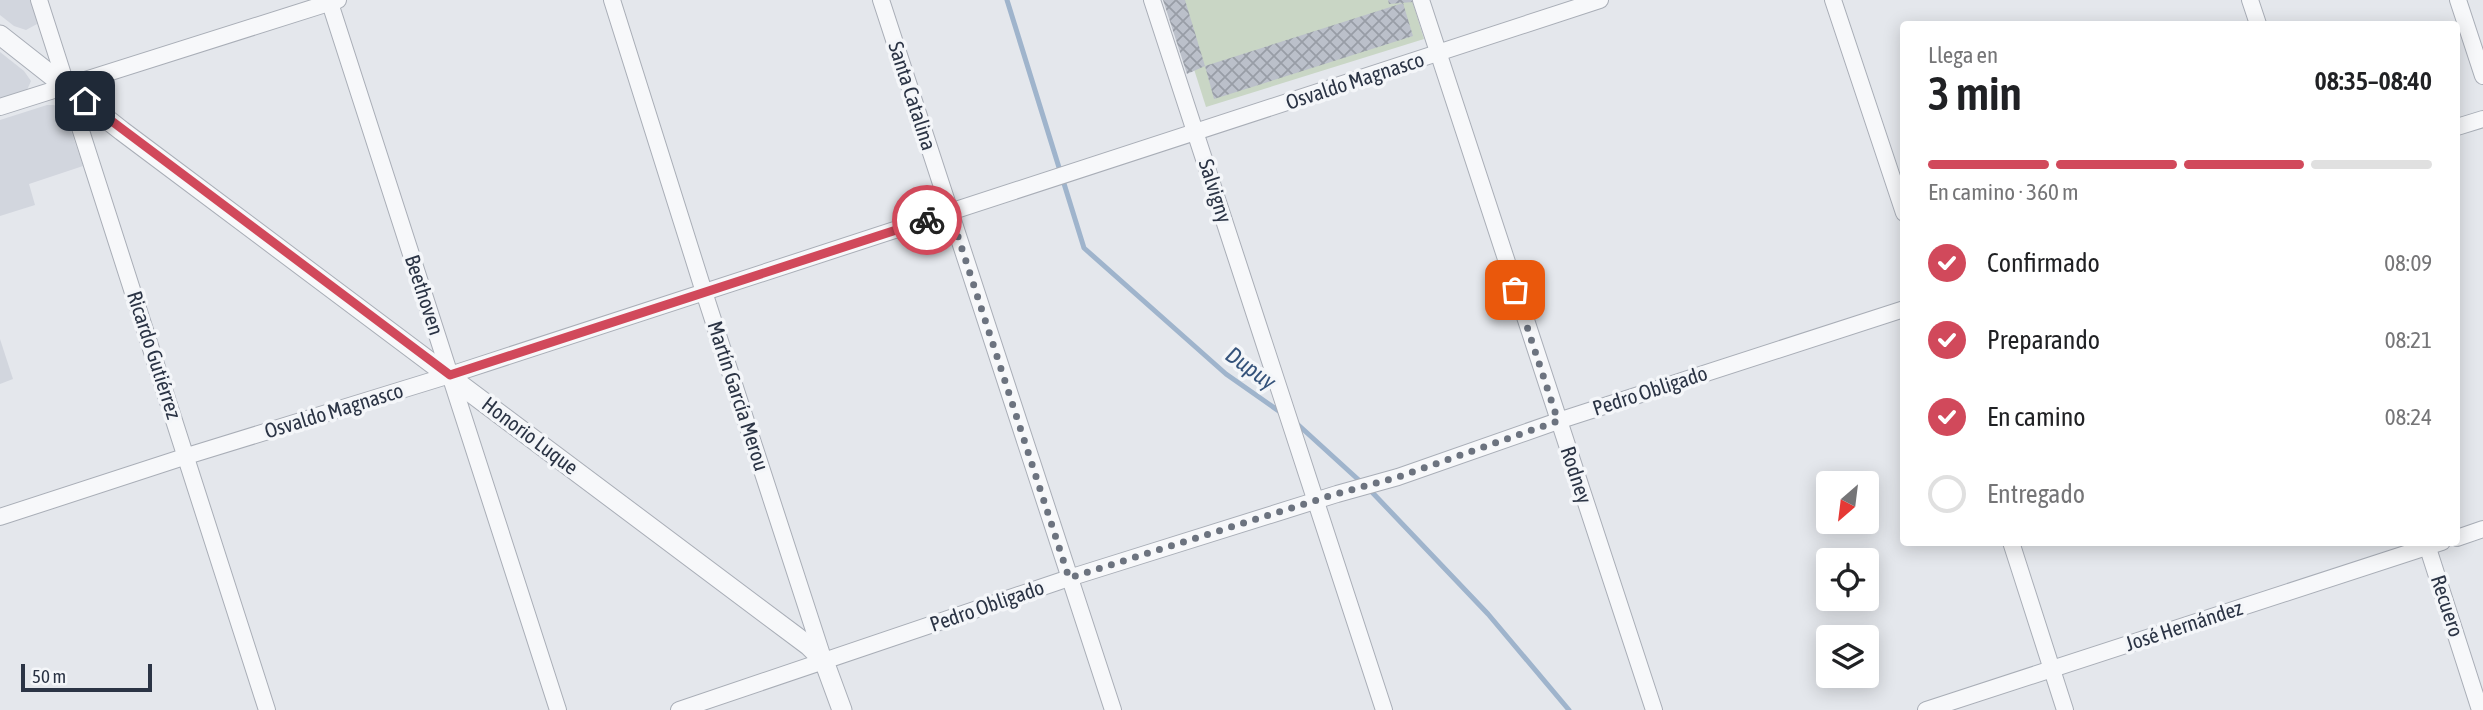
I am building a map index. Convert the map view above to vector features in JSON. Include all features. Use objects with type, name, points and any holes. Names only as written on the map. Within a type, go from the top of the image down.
[{"type":"street","name":"Ricardo Gutiérrez","points":[[39,0],[267,710]]},
{"type":"street","name":"Martín García Merou","points":[[612,0],[704,292],[842,710]]},
{"type":"street","name":"Santa Catalina","points":[[881,0],[1114,710]]},
{"type":"street","name":"Salvigny","points":[[1152,0],[1316,501]]},
{"type":"street","name":"Rodney","points":[[1421,0],[1654,710]]},
{"type":"street","name":"Osvaldo Magnasco","points":[[0,517],[450,375],[1600,0]]},
{"type":"street","points":[[1833,0],[1900,201]]},
{"type":"street","points":[[2250,0],[2257,21]]},
{"type":"street","points":[[2458,0],[2483,76]]},
{"type":"street","points":[[0,107],[332,1]]},
{"type":"street","name":"Beethoven","points":[[332,1],[558,710]]},
{"type":"street","name":"Honorio Luque","points":[[0,35],[122,131],[450,375],[808,646],[824,661]]},
{"type":"street","points":[[2460,126],[2483,119]]},
{"type":"street","name":"Pedro Obligado","points":[[679,710],[1069,578],[1398,477],[1558,421],[1900,310]]},
{"type":"street","points":[[1316,501],[1384,710]]},
{"type":"street","points":[[2460,537],[2483,529]]},
{"type":"street","points":[[2012,546],[2065,710]]},
{"type":"street","name":"José Hernández","points":[[1926,710],[2426,546]]},
{"type":"street","name":"Recuero","points":[[2433,546],[2480,710]]},
{"type":"shaded area","points":[[0,0],[34,0],[37,24],[26,30],[14,26],[0,15]]},
{"type":"shaded area","points":[[0,52],[24,71],[31,81],[27,90],[0,101]]},
{"type":"shaded area","points":[[54,105],[65,113],[83,166],[29,184],[35,205],[0,216],[0,120]]},
{"type":"shaded area","points":[[0,339],[13,379],[0,384]]},
{"type":"green space","points":[[1172,0],[1412,0],[1424,39],[1206,107]]},
{"type":"building","points":[[1163,0],[1185,0],[1205,66],[1187,74]]},
{"type":"building","points":[[1388,0],[1412,0],[1413,2],[1389,4]]},
{"type":"building","points":[[1403,3],[1413,36],[1214,99],[1205,66]]},
{"type":"waterway","name":"Dupuy","points":[[1007,0],[1084,248],[1226,374],[1283,414]]},
{"type":"waterway","name":"Dupuy","points":[[1294,421],[1362,483]]},
{"type":"waterway","name":"Dupuy","points":[[1369,489],[1488,614],[1569,710]]},
{"type":"way so far","points":[[927,220],[950,212],[1069,578],[1398,477],[1558,421],[1515,290]]},
{"type":"route","points":[[85,101],[450,375],[927,220]]}]
